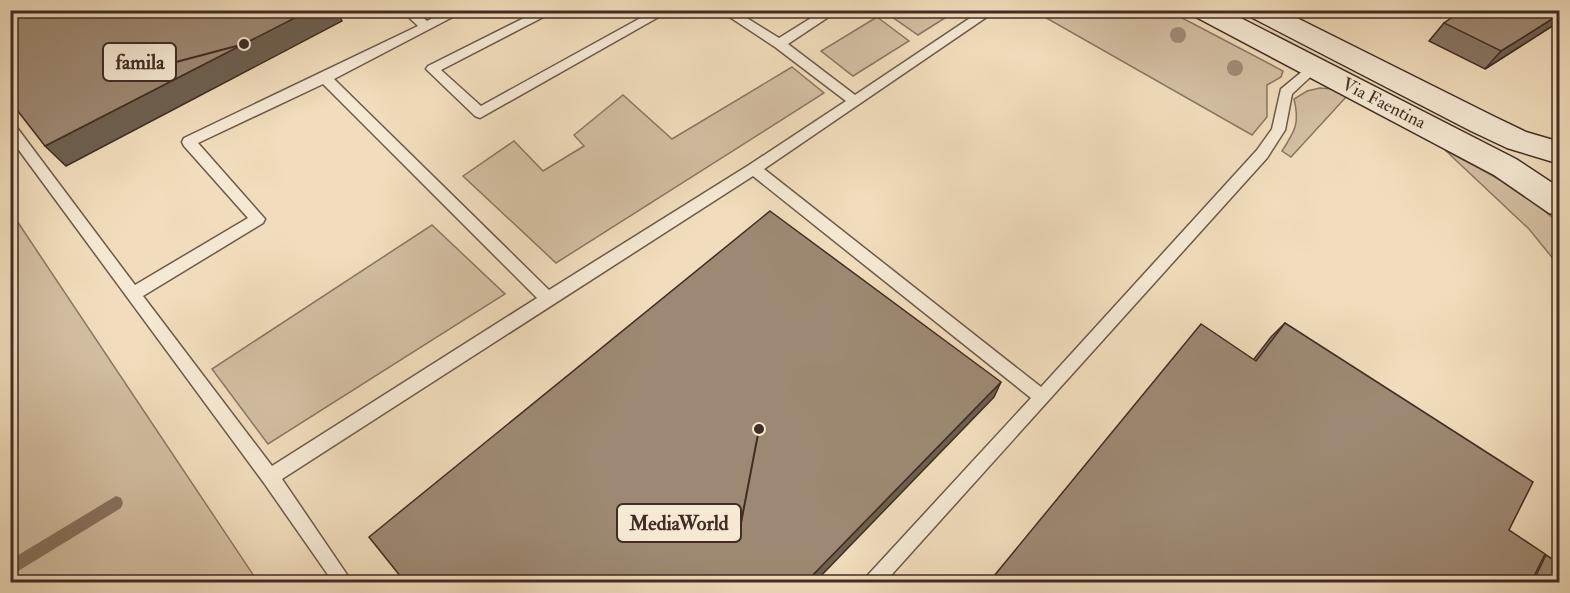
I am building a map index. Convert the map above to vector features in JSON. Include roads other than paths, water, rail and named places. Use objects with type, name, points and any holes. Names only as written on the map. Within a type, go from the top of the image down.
[{"type":"main road","name":"Via Faentina","points":[[1203,10],[1505,167],[1560,204]]},
{"type":"main road","name":"Via Faentina","points":[[1258,10],[1481,123],[1517,140],[1560,153]]},
{"type":"lane","points":[[406,10],[426,27]]},
{"type":"lane","points":[[133,294],[258,219],[189,142],[325,78],[460,10]]},
{"type":"lane","points":[[551,10],[432,69],[480,112],[665,10]]},
{"type":"lane","points":[[725,10],[779,44],[855,101]]},
{"type":"lane","points":[[779,44],[833,10]]},
{"type":"lane","points":[[270,477],[754,169],[991,10]]},
{"type":"lane","points":[[873,582],[1262,154],[1278,130],[1286,92],[1314,68]]},
{"type":"lane","points":[[325,78],[548,298]]},
{"type":"lane","points":[[10,128],[270,477],[343,582]]},
{"type":"lane","points":[[754,169],[1042,397]]},
{"type":"waterway","points":[[10,569],[116,503]]},
{"type":"place","name":"famila","points":[[244,44]]},
{"type":"place","name":"MediaWorld","points":[[759,429]]}]
